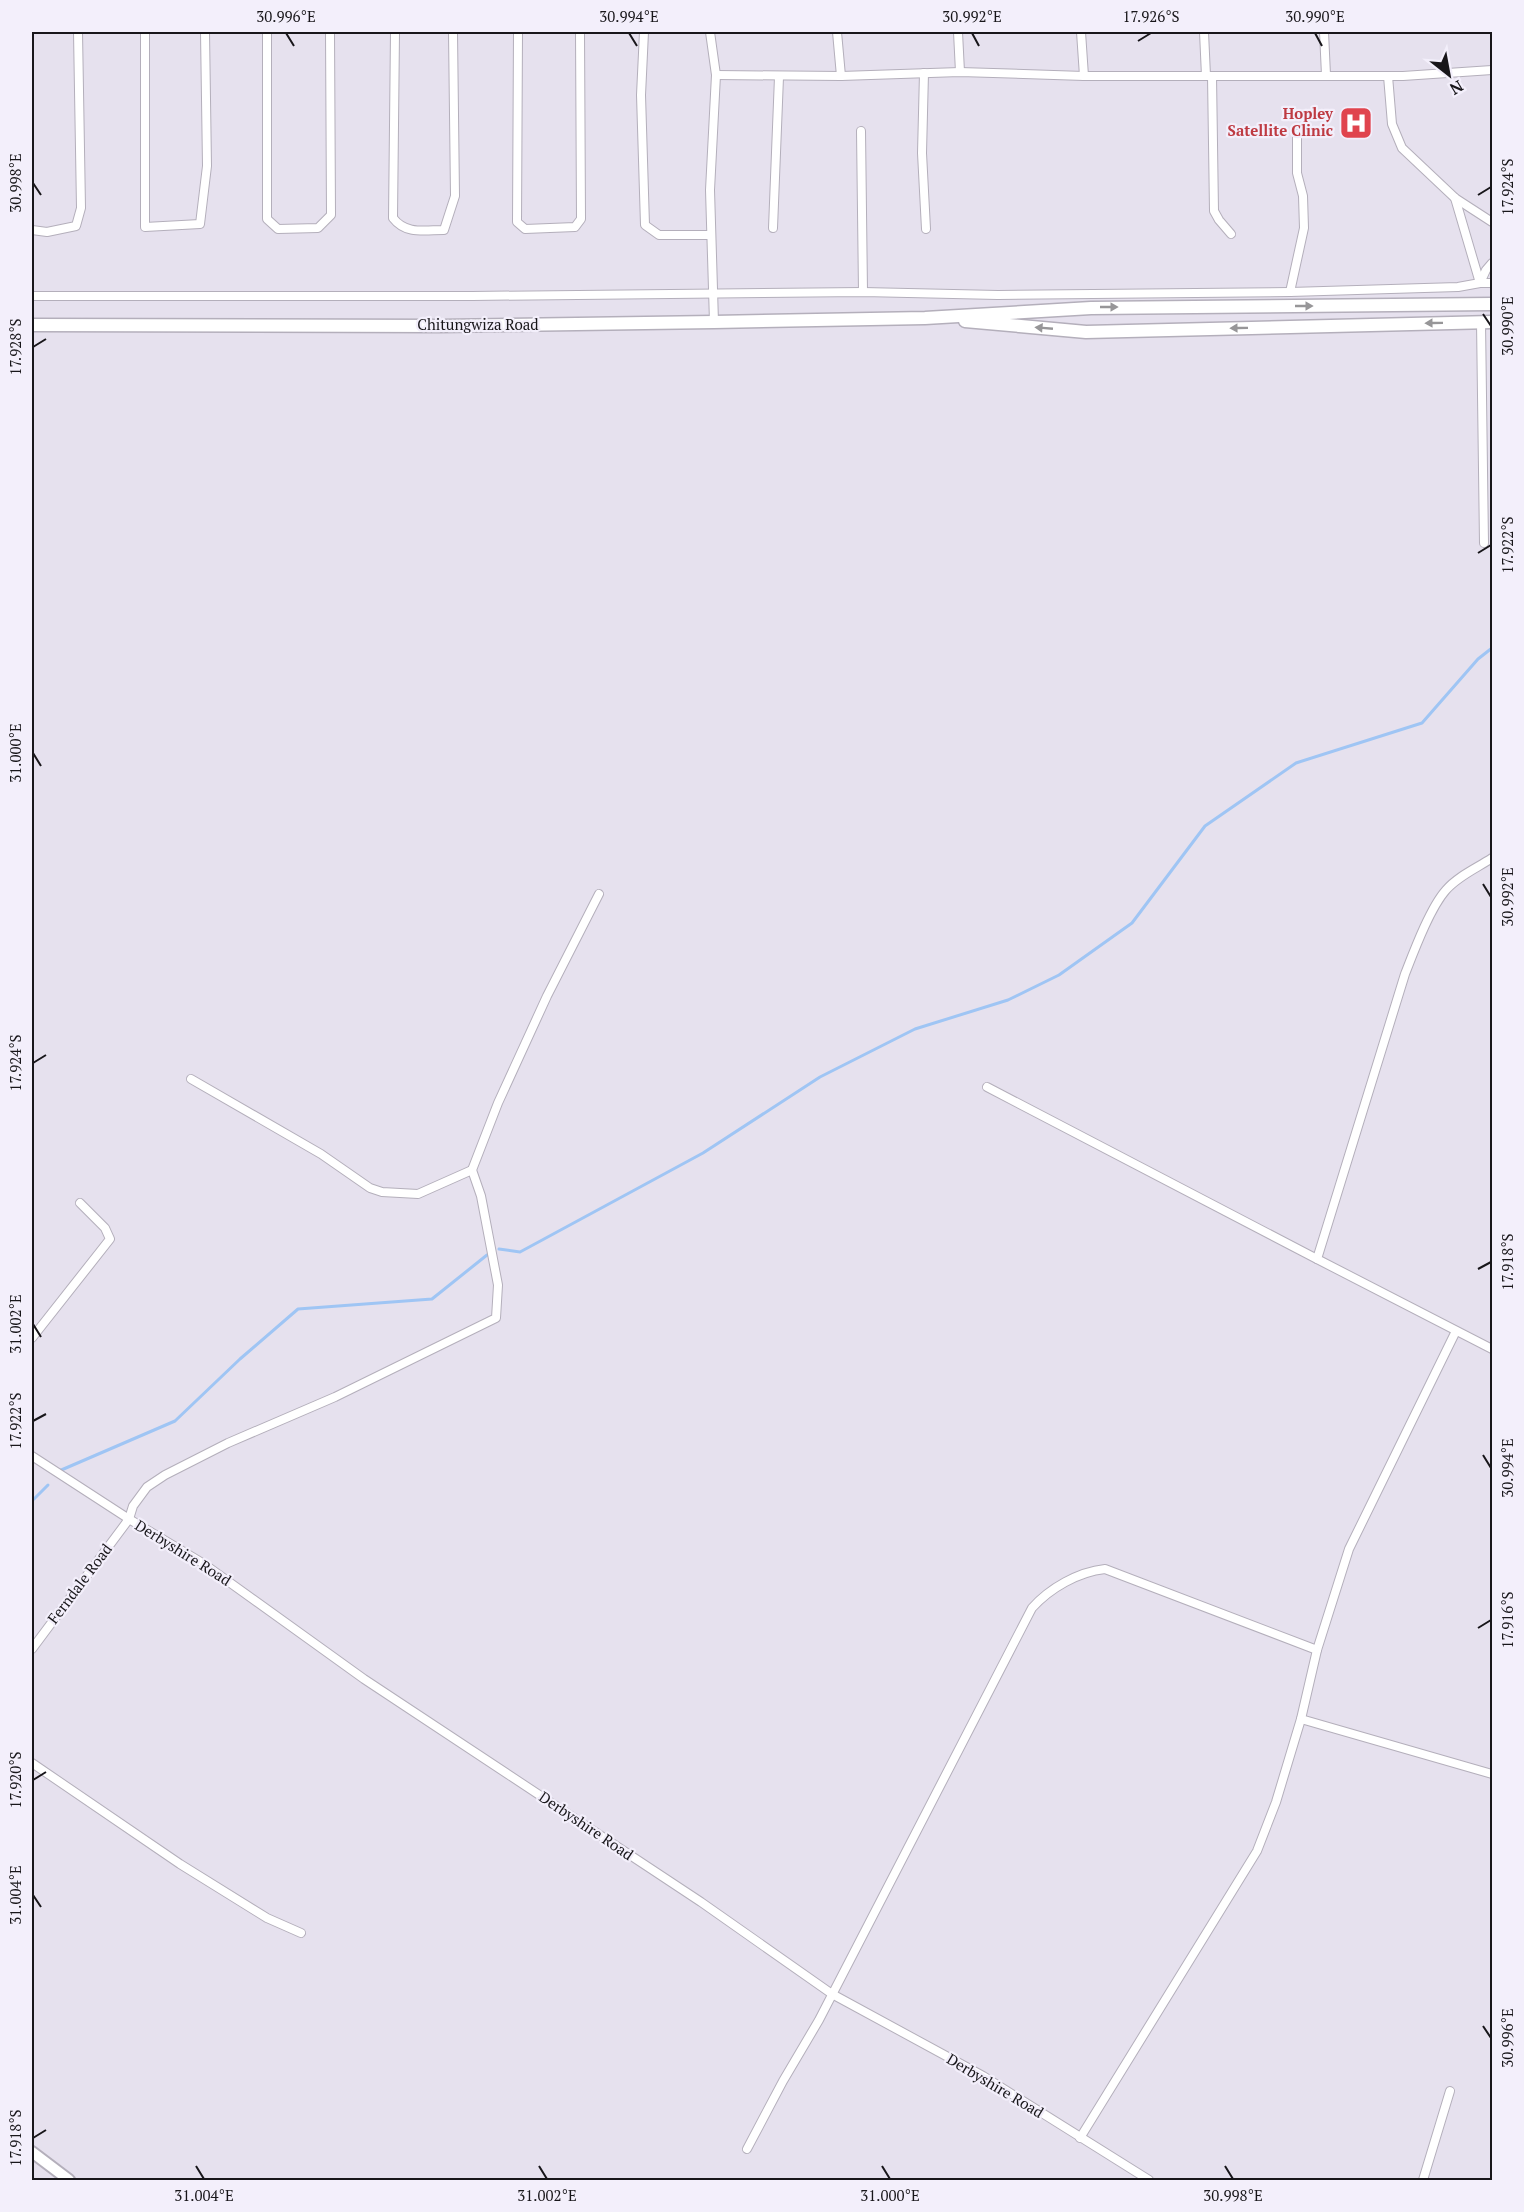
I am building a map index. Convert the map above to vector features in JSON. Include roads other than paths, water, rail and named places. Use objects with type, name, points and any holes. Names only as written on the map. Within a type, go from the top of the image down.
[{"type":"main road","points":[[925,318],[1091,308],[1492,304]]},
{"type":"main road","name":"Chitungwiza Road","points":[[32,325],[451,326],[925,318]]},
{"type":"main road","points":[[925,318],[1086,332],[1487,322]]},
{"type":"main road","points":[[32,2152],[69,2181]]},
{"type":"street","points":[[32,230],[47,232],[76,226],[81,208],[78,32]]},
{"type":"street","points":[[145,32],[145,227],[200,224],[207,166],[205,32]]},
{"type":"street","points":[[267,32],[267,219],[278,229],[318,228],[331,214],[330,32]]},
{"type":"street","points":[[395,32],[393,218],[400,227],[416,231],[444,230],[455,196],[453,32]]},
{"type":"street","points":[[518,32],[517,222],[525,229],[575,227],[582,219],[580,32]]},
{"type":"street","points":[[644,32],[641,95],[645,225],[659,235],[710,235]]},
{"type":"street","points":[[710,32],[716,75],[710,190],[714,322]]},
{"type":"street","points":[[837,32],[842,76]]},
{"type":"street","points":[[958,32],[960,72]]},
{"type":"street","points":[[1081,32],[1084,76]]},
{"type":"street","points":[[1204,32],[1209,76],[1214,211],[1231,234]]},
{"type":"street","points":[[1324,32],[1326,75]]},
{"type":"street","points":[[716,75],[779,77],[960,72],[1084,76],[1388,76],[1492,70]]},
{"type":"street","points":[[924,73],[922,153],[926,229]]},
{"type":"street","points":[[1388,76],[1392,124],[1402,148],[1455,198],[1492,222]]},
{"type":"street","points":[[773,228],[779,77]]},
{"type":"street","points":[[861,131],[864,292]]},
{"type":"street","points":[[1290,292],[1304,228],[1303,195],[1297,173],[1297,134]]},
{"type":"street","points":[[1455,198],[1480,284]]},
{"type":"street","points":[[1480,284],[1492,263]]},
{"type":"street","points":[[32,296],[472,296],[864,292],[998,295],[1290,292],[1458,287],[1492,283]]},
{"type":"street","points":[[1484,543],[1482,396],[1487,322]]},
{"type":"street","points":[[1482,396],[1492,396]]},
{"type":"street","points":[[1317,1259],[1405,974],[1418,944],[1446,889],[1492,858]]},
{"type":"street","points":[[191,1079],[321,1154],[370,1188],[382,1192],[418,1194],[472,1170],[547,996],[599,894]]},
{"type":"street","points":[[987,1087],[1492,1349]]},
{"type":"street","name":"Ferndale Road","points":[[32,1649],[129,1519],[133,1506],[147,1487],[165,1475],[228,1443],[335,1397],[496,1318],[498,1285],[481,1196],[472,1170]]},
{"type":"street","points":[[32,1338],[110,1239],[105,1228],[80,1203]]},
{"type":"street","points":[[1080,2138],[1257,1851],[1276,1802],[1301,1719],[1317,1650],[1349,1549],[1456,1331]]},
{"type":"street","name":"Derbyshire Road","points":[[32,1456],[204,1564],[364,1679],[701,1902],[832,1994],[982,2076],[1149,2181]]},
{"type":"street","points":[[747,2149],[832,1994],[1032,1608],[1046,1594],[1084,1574],[1105,1569],[1317,1650]]},
{"type":"street","points":[[1301,1719],[1492,1774]]},
{"type":"street","points":[[32,1763],[200,1876],[267,1918],[301,1933]]},
{"type":"street","points":[[1424,2181],[1450,2091]]},
{"type":"waterway","points":[[499,1249],[520,1252],[703,1153],[820,1077],[915,1029],[1008,1000],[1059,975],[1132,923],[1205,826],[1296,763],[1422,723],[1478,659],[1492,648]]},
{"type":"waterway","points":[[59,1471],[175,1421],[240,1359],[298,1309],[432,1299],[487,1255]]},
{"type":"waterway","points":[[32,1497],[34,1499],[48,1485]]},
{"type":"place","name":"Hopley Satellite Clinic","points":[[1356,123]]}]
